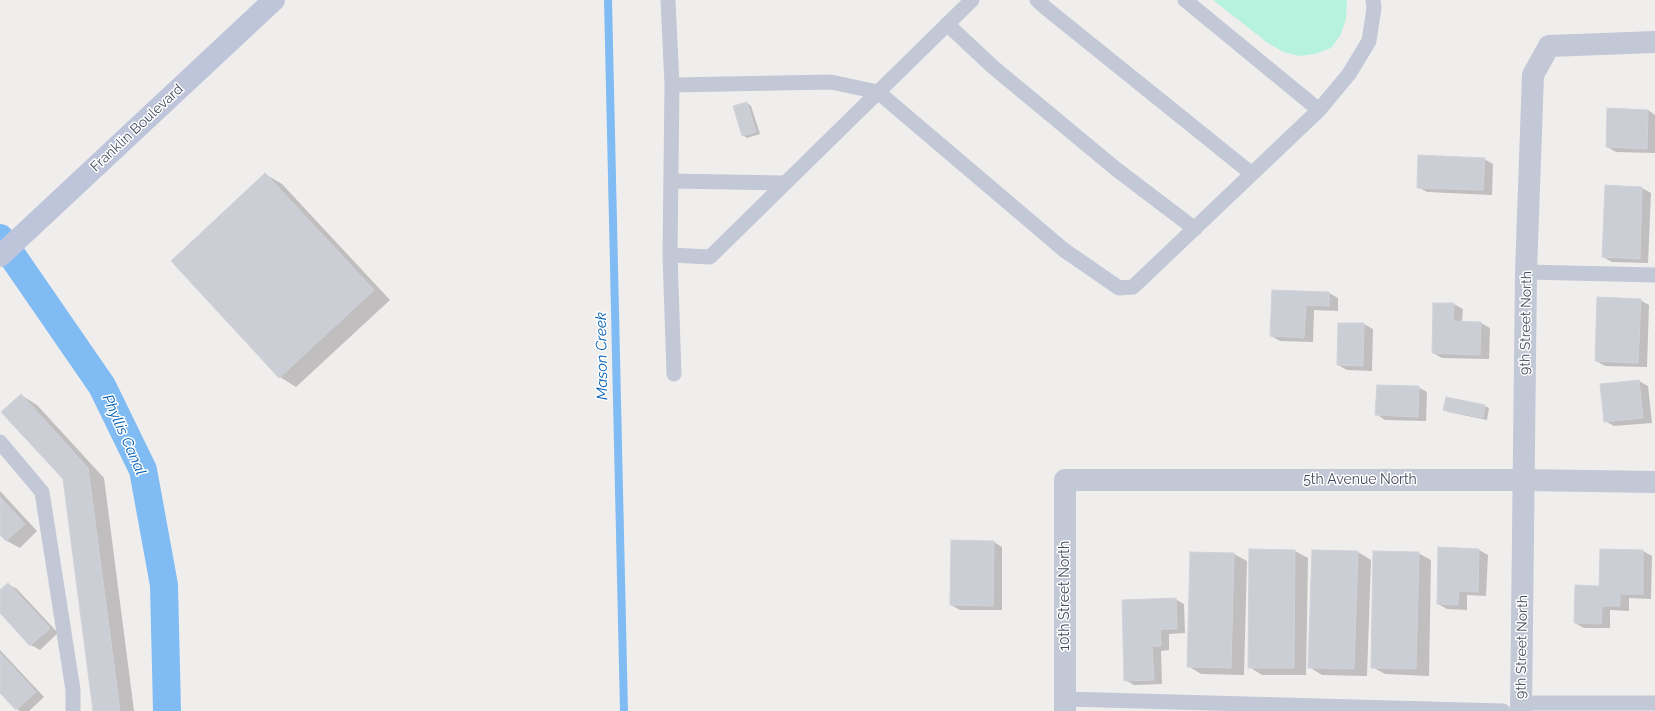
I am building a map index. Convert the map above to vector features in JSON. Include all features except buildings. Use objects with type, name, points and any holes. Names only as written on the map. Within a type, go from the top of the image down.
[{"type":"main road","name":"Franklin Boulevard","points":[[0,256],[274,0]]},
{"type":"street","name":"9th Street North","points":[[1515,708],[1524,480],[1526,272],[1533,75],[1548,46],[1655,42]]},
{"type":"street","name":"5th Avenue North","points":[[1066,480],[1524,480],[1655,482]]},
{"type":"street","name":"10th Street North","points":[[1065,705],[1066,480]]},
{"type":"lane","points":[[668,0],[672,85],[670,255],[674,374]]},
{"type":"lane","points":[[670,255],[710,257],[971,0]]},
{"type":"lane","points":[[1037,0],[1046,9],[1252,174]]},
{"type":"lane","points":[[1185,0],[1319,110]]},
{"type":"lane","points":[[672,85],[831,82],[878,92],[1064,250],[1119,288],[1134,287],[1319,110],[1349,74],[1369,41],[1374,8],[1373,0]]},
{"type":"lane","points":[[947,24],[993,67],[1103,159],[1195,228]]},
{"type":"lane","points":[[671,180],[785,183]]},
{"type":"lane","points":[[1526,272],[1655,275]]},
{"type":"lane","points":[[0,442],[42,492],[73,690],[73,711]]},
{"type":"lane","points":[[1065,705],[1515,708],[1655,703]]},
{"type":"green space","points":[[1213,0],[1347,0],[1346,19],[1340,36],[1331,48],[1315,54],[1299,56],[1284,52],[1269,44]]},
{"type":"waterway","name":"Mason Creek","points":[[608,0],[624,711]]},
{"type":"waterway","name":"Phyllis Canal","points":[[0,238],[102,386],[143,470],[164,585],[167,711]]}]
